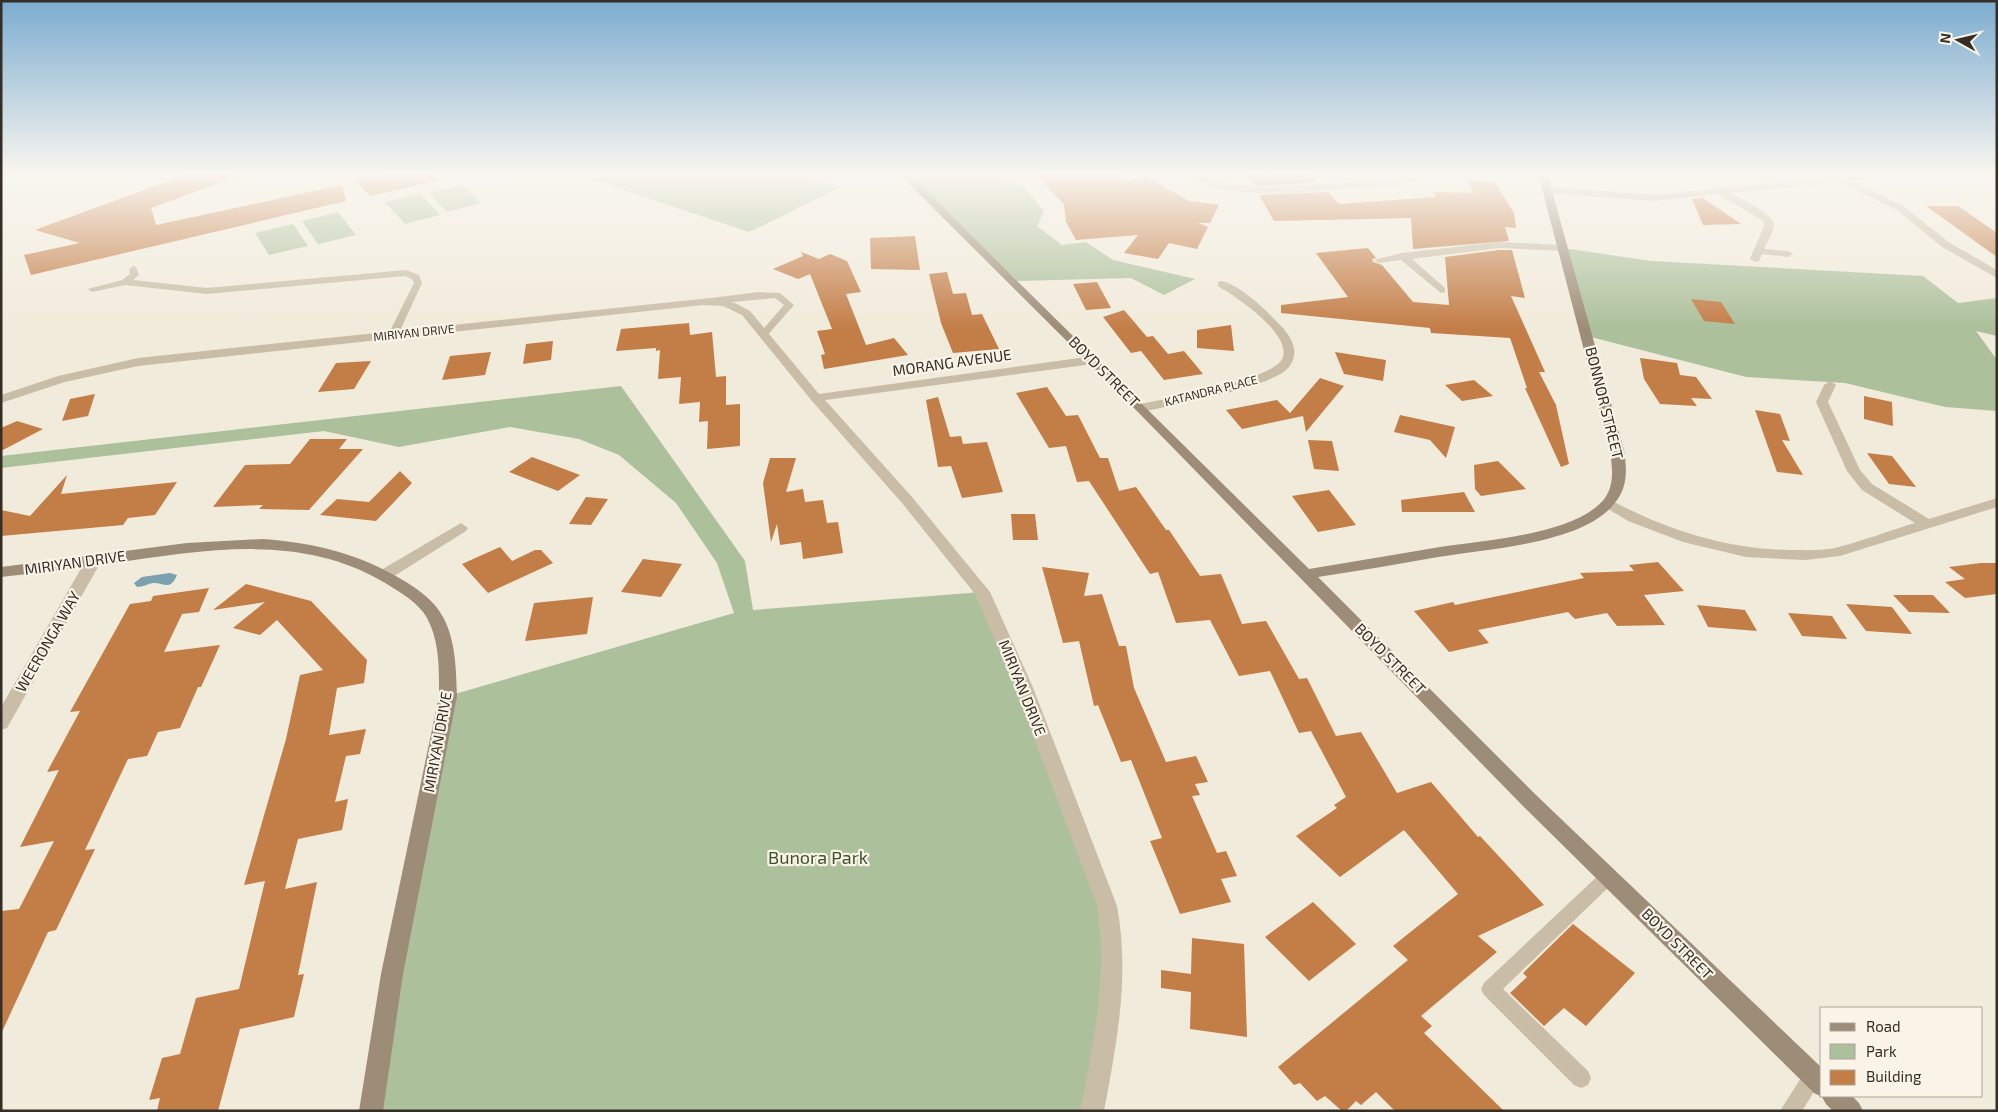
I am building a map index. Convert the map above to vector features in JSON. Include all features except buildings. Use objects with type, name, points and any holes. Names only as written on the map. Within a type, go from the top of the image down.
[{"type":"street","name":"BOYD STREET","points":[[956,225],[1308,574],[1522,792],[1817,1081]]},
{"type":"street","name":"BONNOR STREET","points":[[1308,574],[1537,536],[1590,516],[1606,504],[1615,492],[1620,476],[1617,450],[1557,225]]},
{"type":"street","points":[[1768,225],[1756,255],[1788,254]]},
{"type":"street","points":[[1922,225],[1946,245],[1997,275]]},
{"type":"street","points":[[1378,260],[1499,245],[1563,248]]},
{"type":"street","points":[[1402,256],[1441,290]]},
{"type":"street","name":"KATANDRA PLACE","points":[[1141,408],[1257,380],[1285,366],[1290,355],[1287,343],[1278,330],[1253,303],[1222,284]]},
{"type":"street","name":"MIRIYAN DRIVE","points":[[1,399],[62,379],[138,362],[712,302],[729,302],[736,306],[746,314],[816,398],[907,500],[982,592],[1023,684],[1107,906],[1113,933],[1115,965],[1112,1004],[1092,1111]]},
{"type":"street","name":"MORANG AVENUE","points":[[816,398],[1093,360]]},
{"type":"street","points":[[1830,385],[1822,402],[1854,471],[1867,487],[1929,525]]},
{"type":"street","points":[[1606,504],[1627,516],[1689,540],[1755,554],[1784,556],[1835,553],[1993,506]]},
{"type":"street","points":[[386,574],[461,528]]},
{"type":"street","name":"MIRIYAN DRIVE","points":[[1,572],[200,547],[287,545],[344,555],[386,574],[429,609],[443,643],[448,667],[448,696],[392,974],[373,1086],[372,1111]]},
{"type":"street","name":"WEERONGA WAY","points":[[1,723],[94,560]]},
{"type":"street","points":[[1835,1097],[1851,1111]]},
{"type":"lane","points":[[125,282],[135,275],[133,269]]},
{"type":"lane","points":[[92,289],[125,282],[207,291],[406,274],[416,277],[418,283],[393,335]]},
{"type":"lane","name":"MIRIYAN DRIVE","points":[[712,302],[759,295],[777,295],[789,304],[764,335]]},
{"type":"lane","points":[[1581,1078],[1490,989],[1608,876]]},
{"type":"lane","points":[[1790,1111],[1817,1081]]},
{"type":"green space","points":[[294,225],[308,246],[269,255],[255,233]]},
{"type":"green space","points":[[305,225],[348,225],[356,235],[318,244]]},
{"type":"green space","points":[[728,225],[764,225],[749,232]]},
{"type":"green space","points":[[958,225],[1038,225],[1062,245],[1086,242],[1113,260],[1195,279],[1164,295],[1131,278],[1018,281]]},
{"type":"green space","points":[[1563,248],[1651,261],[1923,276],[1958,303],[1997,298],[1997,336],[1976,331],[1997,360],[1997,411],[1945,407],[1845,383],[1746,377],[1587,336]]},
{"type":"green space","name":"Bunora Park","points":[[621,386],[745,561],[753,610],[982,592],[1107,906],[1092,1111],[371,1111],[448,696],[734,613],[717,563],[676,503],[619,455],[579,439],[510,427],[399,447],[324,431],[1,468],[1,456]]},
{"type":"water","points":[[170,573],[177,575],[169,585],[153,583],[137,587],[134,583],[142,577]]}]
